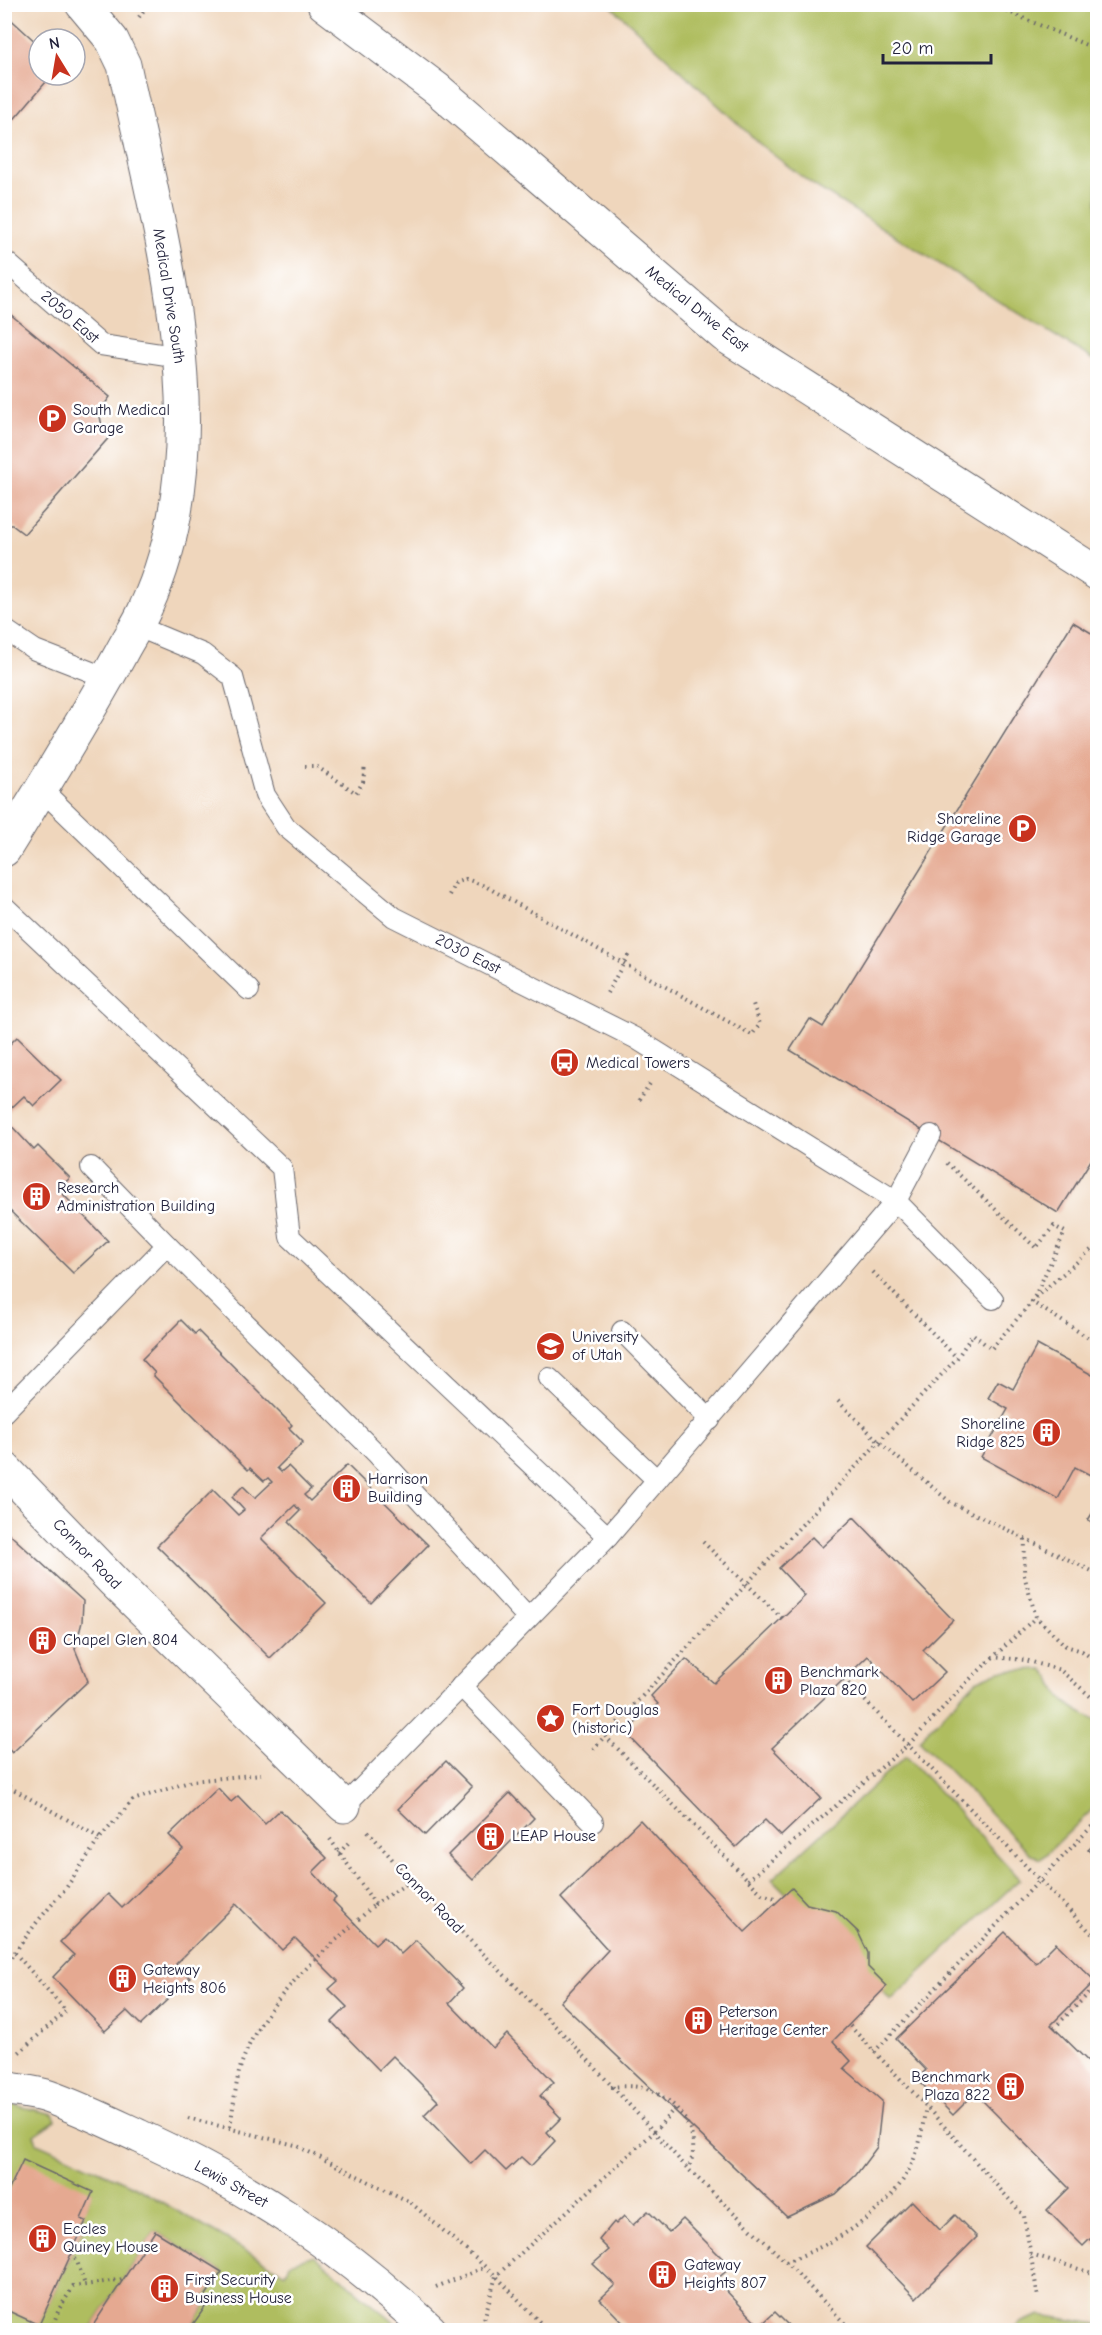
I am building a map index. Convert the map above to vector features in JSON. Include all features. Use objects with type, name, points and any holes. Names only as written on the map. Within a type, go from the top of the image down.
[{"type":"street","name":"Medical Drive South","points":[[4,850],[146,608],[168,549],[181,472],[180,357],[165,261],[124,65],[112,40],[82,4]]},
{"type":"street","name":"Medical Drive East","points":[[324,4],[437,89],[723,335],[1098,574]]},
{"type":"street","name":"Connor Road","points":[[4,1468],[114,1582],[344,1806]]},
{"type":"street","name":"Lewis Street","points":[[9,2073],[47,2096],[182,2156],[249,2192],[320,2237],[401,2303],[430,2331]]},
{"type":"lane","name":"2050 East","points":[[4,260],[101,345],[180,357]]},
{"type":"lane","name":"2030 East","points":[[136,626],[203,654],[233,677],[265,795],[286,826],[394,917],[636,1038],[896,1201],[993,1299]]},
{"type":"lane","points":[[4,629],[35,650],[107,678]]},
{"type":"lane","points":[[41,789],[249,990]]},
{"type":"lane","points":[[4,906],[282,1168],[290,1237],[608,1537]]},
{"type":"lane","points":[[344,1806],[608,1537],[896,1201],[931,1135]]},
{"type":"lane","points":[[91,1167],[377,1454],[528,1618]]},
{"type":"lane","points":[[4,1412],[167,1245]]},
{"type":"lane","points":[[622,1331],[710,1420]]},
{"type":"lane","points":[[549,1378],[657,1480]]},
{"type":"lane","points":[[462,1686],[593,1822]]},
{"type":"path","points":[[990,4],[1098,50]]},
{"type":"path","points":[[4,136],[9,131],[6,129]]},
{"type":"path","points":[[305,766],[316,766],[356,793],[363,782],[365,765]]},
{"type":"path","points":[[449,895],[456,883],[466,879],[485,886],[752,1035],[760,1024],[752,1001]]},
{"type":"path","points":[[611,987],[630,952]]},
{"type":"path","points":[[639,1100],[651,1082]]},
{"type":"path","points":[[941,1156],[1035,1248],[1054,1226],[1065,1232],[1032,1302]]},
{"type":"path","points":[[593,1749],[745,1583],[957,1358],[973,1334],[991,1349],[1032,1302],[1098,1244]]},
{"type":"path","points":[[872,1272],[957,1358]]},
{"type":"path","points":[[1032,1302],[1098,1344]]},
{"type":"path","points":[[838,1401],[879,1442],[950,1502],[1098,1574]]},
{"type":"path","points":[[1025,1539],[1024,1575],[1036,1617],[1066,1646],[1082,1651],[1098,1663]]},
{"type":"path","points":[[703,1542],[782,1618]]},
{"type":"path","points":[[748,1880],[909,1744],[992,1657],[1036,1617]]},
{"type":"path","points":[[992,1657],[1025,1660],[1060,1671],[1098,1703]]},
{"type":"path","points":[[844,1679],[1098,1940]]},
{"type":"path","points":[[605,1736],[762,1894],[775,1898]]},
{"type":"path","points":[[4,1967],[100,1838],[133,1800],[192,1780],[263,1774]]},
{"type":"path","points":[[4,1784],[100,1838]]},
{"type":"path","name":"Connor Road","points":[[344,1806],[411,1881],[577,2048],[610,2087],[688,2169],[786,2262],[851,2331]]},
{"type":"path","points":[[874,2052],[1098,1820]]},
{"type":"path","points":[[328,1835],[375,1904]]},
{"type":"path","points":[[230,2127],[240,2071],[262,2021],[290,1985],[375,1904],[411,1881]]},
{"type":"path","points":[[9,2073],[66,2011],[15,1953]]},
{"type":"path","points":[[1054,2028],[1098,1984]]},
{"type":"path","points":[[850,2026],[926,2106],[1024,2216],[1038,2297]]},
{"type":"path","points":[[610,2087],[628,2086],[649,2090],[675,2108],[689,2124],[694,2139],[693,2158],[688,2169]]},
{"type":"path","points":[[786,2262],[813,2251],[876,2211],[903,2180],[918,2149],[926,2106]]},
{"type":"path","points":[[481,2331],[496,2276],[654,2132],[675,2108]]},
{"type":"path","points":[[178,2116],[230,2127],[295,2145],[410,2202],[496,2276],[547,2331]]},
{"type":"path","points":[[71,2254],[77,2261],[85,2285]]},
{"type":"path","points":[[1031,2254],[1098,2275]]},
{"type":"path","points":[[434,2288],[486,2267]]},
{"type":"path","points":[[51,2331],[59,2309],[73,2287],[123,2279]]},
{"type":"shaded area","name":"University of Utah","points":[[5,5],[610,5],[762,146],[810,183],[1097,362],[1097,2330],[5,2330]]},
{"type":"green space","points":[[610,5],[1097,5],[1097,362],[810,183],[762,146]]},
{"type":"green space","points":[[1043,1669],[1066,1702],[1097,1721],[1098,1804],[1041,1859],[1029,1853],[919,1740],[976,1681],[999,1671]]},
{"type":"green space","points":[[906,1756],[1020,1879],[891,2000],[772,1879]]},
{"type":"green space","points":[[5,2103],[53,2114],[56,2120],[34,2135],[37,2143],[134,2186],[286,2274],[290,2263],[314,2255],[396,2324],[396,2330],[189,2330],[208,2303],[204,2298],[222,2272],[155,2231],[90,2330],[5,2330],[5,2309],[39,2324],[86,2222],[81,2219],[92,2192],[5,2200]]},
{"type":"green space","points":[[1040,2315],[1097,2324],[1097,2330],[1012,2330],[1022,2322]]},
{"type":"building","points":[[4,13],[27,34],[27,87],[42,87],[4,131]]},
{"type":"building","name":"South Medical Garage","points":[[4,309],[110,397],[99,412],[102,426],[112,434],[24,534],[12,525],[4,525]]},
{"type":"building","name":"Shoreline Ridge Garage","points":[[1073,622],[1098,637],[1098,1149],[1058,1213],[790,1050],[810,1019],[823,1027]]},
{"type":"building","points":[[17,1037],[61,1080],[34,1106],[24,1096],[4,1115],[4,1050]]},
{"type":"building","name":"Research Administration Building","points":[[5,1119],[34,1150],[38,1146],[70,1178],[58,1189],[108,1241],[73,1273],[5,1206]]},
{"type":"building","name":"Harrison Building","points":[[181,1320],[195,1334],[198,1331],[292,1425],[289,1428],[303,1442],[277,1468],[281,1472],[288,1466],[311,1489],[304,1495],[310,1501],[347,1465],[428,1545],[371,1603],[289,1522],[300,1511],[295,1505],[261,1538],[326,1603],[270,1658],[157,1546],[213,1490],[238,1515],[244,1510],[232,1497],[243,1486],[255,1498],[272,1482],[268,1478],[264,1481],[250,1468],[248,1470],[153,1375],[155,1373],[142,1359]]},
{"type":"building","name":"Shoreline Ridge 825","points":[[1037,1345],[1098,1378],[1098,1479],[1075,1467],[1058,1499],[981,1457],[1008,1409],[988,1398],[998,1381],[1013,1389]]},
{"type":"building","points":[[1098,1504],[1098,1525],[1088,1520]]},
{"type":"building","name":"Benchmark Plaza 820","points":[[854,1517],[953,1620],[923,1650],[945,1672],[912,1703],[868,1656],[772,1748],[821,1798],[781,1836],[765,1820],[736,1847],[625,1732],[658,1704],[651,1696],[686,1659],[714,1683],[805,1596],[779,1568],[812,1537],[822,1547]]},
{"type":"building","name":"Chapel Glen 804","points":[[4,1529],[83,1601],[82,1622],[75,1649],[88,1681],[12,1753],[4,1744],[4,1645],[9,1642],[4,1637]]},
{"type":"building","points":[[446,1761],[472,1787],[425,1835],[398,1809]]},
{"type":"building","name":"Gateway Heights 806","points":[[218,1788],[231,1802],[238,1796],[265,1824],[280,1810],[327,1858],[313,1872],[336,1898],[333,1901],[375,1944],[384,1936],[401,1954],[416,1940],[463,1988],[449,2003],[493,2048],[507,2034],[554,2082],[540,2096],[561,2118],[547,2132],[555,2141],[531,2166],[521,2157],[506,2171],[485,2150],[471,2164],[424,2115],[438,2101],[393,2056],[379,2070],[332,2022],[347,2007],[329,1989],[338,1981],[295,1938],[282,1950],[236,1904],[176,1964],[190,1978],[141,2025],[127,2011],[105,2031],[53,1977],[74,1955],[60,1942],[108,1894],[122,1908],[183,1849],[169,1835]]},
{"type":"building","name":"LEAP House","points":[[510,1793],[534,1818],[473,1880],[448,1855]]},
{"type":"building","name":"Peterson Heritage Center","points":[[640,1820],[745,1932],[792,1888],[807,1904],[836,1911],[858,1932],[868,1953],[868,1967],[887,1986],[833,2041],[851,2061],[844,2068],[882,2101],[877,2147],[856,2175],[836,2194],[787,2217],[560,2002],[608,1950],[561,1898]]},
{"type":"building","points":[[1098,1841],[1098,1859],[1088,1850]]},
{"type":"building","name":"Benchmark Plaza 822","points":[[1005,1932],[1036,1963],[1056,1943],[1095,1981],[1051,2025],[1098,2071],[1098,2246],[1090,2239],[1083,2246],[1047,2210],[1069,2188],[975,2093],[953,2115],[917,2079],[926,2070],[896,2039]]},
{"type":"building","name":"Eccles Quiney House","points":[[23,2160],[93,2192],[81,2219],[86,2221],[39,2325],[4,2309],[4,2200]]},
{"type":"building","points":[[912,2201],[940,2230],[955,2215],[977,2237],[916,2298],[866,2247]]},
{"type":"building","name":"Gateway Heights 807","points":[[648,2211],[669,2232],[683,2219],[731,2267],[716,2280],[760,2326],[775,2312],[793,2330],[630,2330],[600,2299],[615,2285],[593,2264],[609,2250],[599,2240],[614,2222],[616,2224],[624,2216],[633,2225]]},
{"type":"building","name":"First Security Business House","points":[[155,2231],[222,2272],[204,2298],[208,2303],[189,2330],[90,2330]]},
{"type":"place","name":"South Medical Garage","points":[[52,419]]},
{"type":"place","name":"Shoreline Ridge Garage","points":[[1022,828]]},
{"type":"place","name":"Medical Towers","points":[[565,1063]]},
{"type":"place","name":"Research Administration Building","points":[[36,1197]]},
{"type":"place","name":"University of Utah","points":[[551,1346]]},
{"type":"place","name":"Shoreline Ridge 825","points":[[1046,1433]]},
{"type":"place","name":"Harrison Building","points":[[347,1488]]},
{"type":"place","name":"Chapel Glen 804","points":[[42,1640]]},
{"type":"place","name":"Benchmark Plaza 820","points":[[779,1681]]},
{"type":"place","name":"Fort Douglas (historic)","points":[[551,1719]]},
{"type":"place","name":"LEAP House","points":[[491,1836]]},
{"type":"place","name":"Gateway Heights 806","points":[[122,1979]]},
{"type":"place","name":"Peterson Heritage Center","points":[[698,2021]]},
{"type":"place","name":"Benchmark Plaza 822","points":[[1011,2086]]},
{"type":"place","name":"Eccles Quiney House","points":[[42,2238]]},
{"type":"place","name":"Gateway Heights 807","points":[[663,2274]]},
{"type":"place","name":"First Security Business House","points":[[164,2289]]}]
